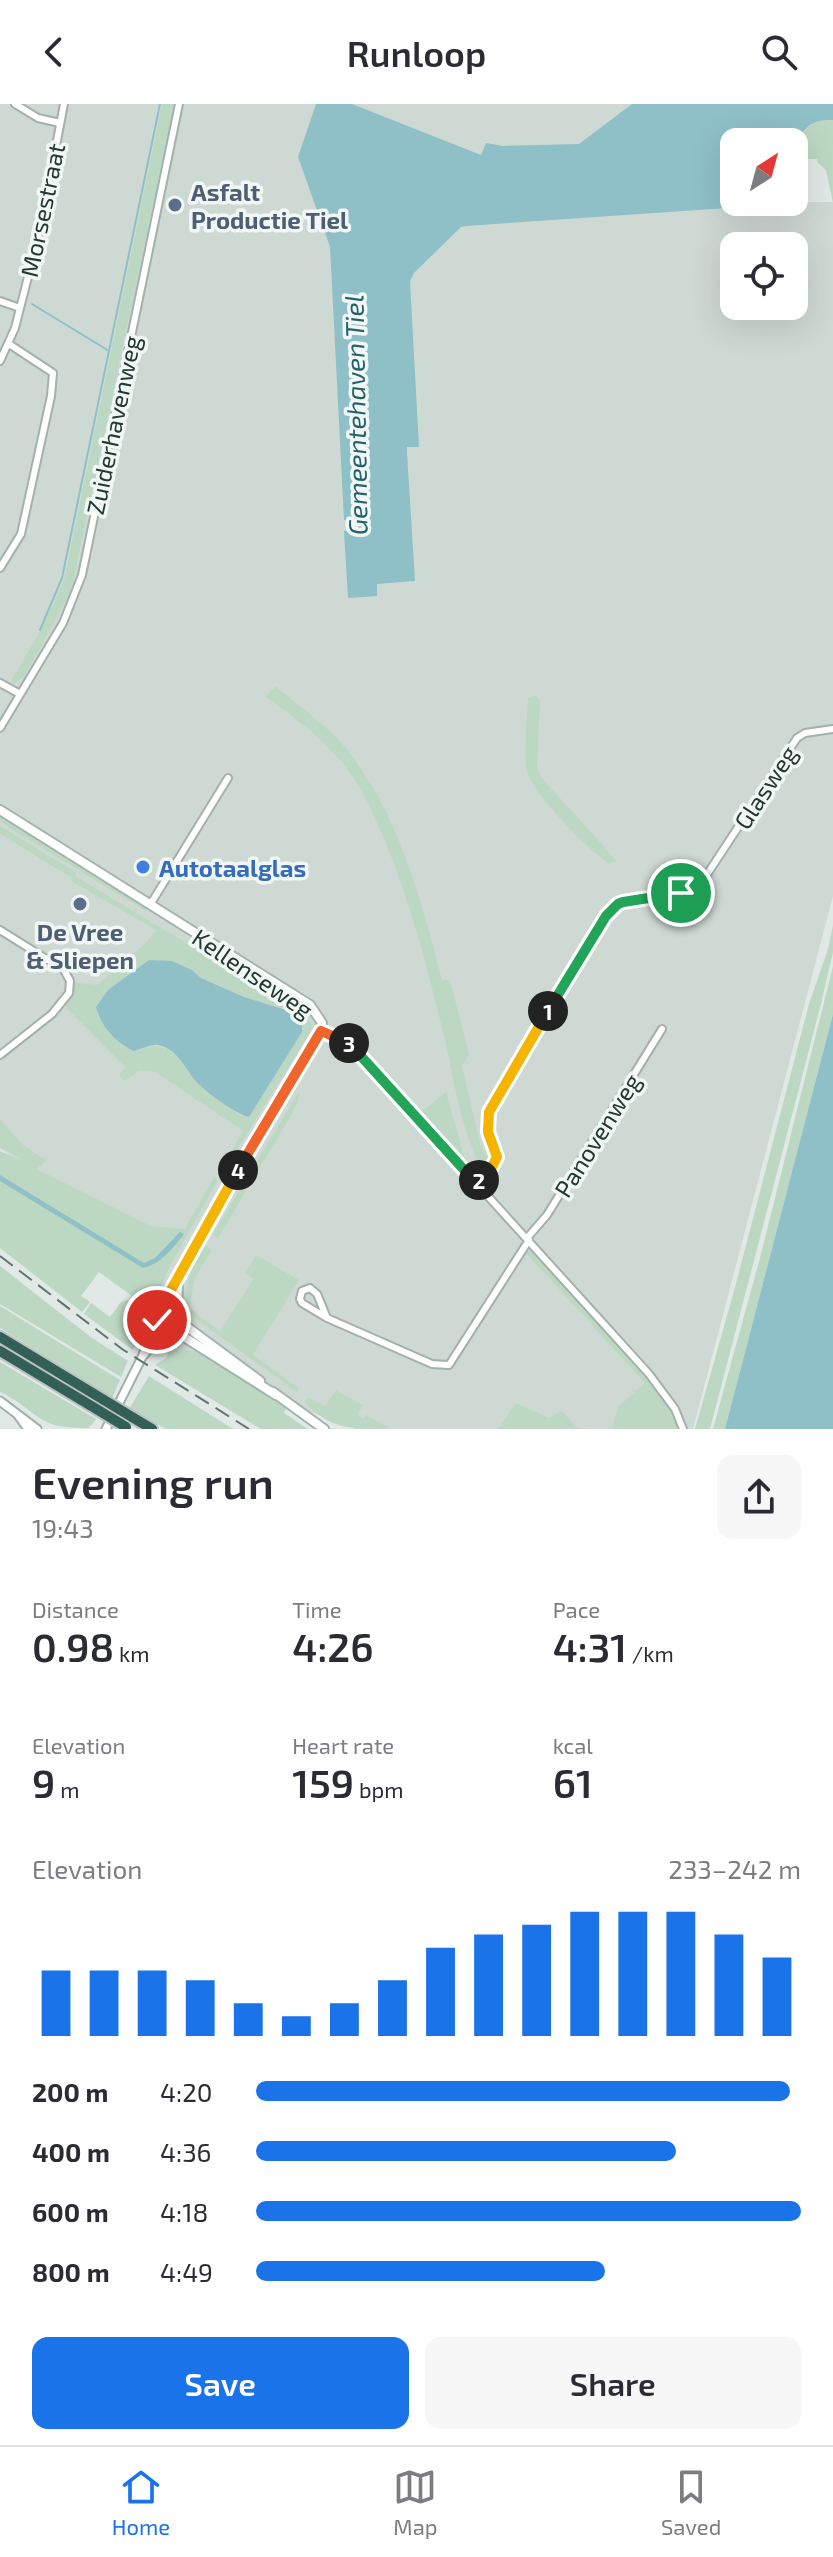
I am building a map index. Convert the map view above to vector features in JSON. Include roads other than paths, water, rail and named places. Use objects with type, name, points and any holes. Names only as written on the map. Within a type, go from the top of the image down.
[{"type":"highway","points":[[0,1337],[129,1424],[152,1429]]},
{"type":"highway","points":[[0,1351],[101,1405]]},
{"type":"main road","name":"Kellenseweg","points":[[0,810],[310,1005],[322,1023],[321,1031]]},
{"type":"main road","points":[[276,1395],[181,1335],[170,1320],[168,1296],[234,1176],[321,1031]]},
{"type":"main road","points":[[179,1278],[176,1301],[179,1315],[190,1330],[324,1429]]},
{"type":"street","points":[[15,104],[38,118],[60,123]]},
{"type":"street","name":"Morsestraat","points":[[0,361],[9,344],[20,308],[40,230],[64,104]]},
{"type":"street","name":"Zuiderhavenweg","points":[[0,728],[70,609],[82,575],[179,104]]},
{"type":"street","points":[[0,301],[20,308]]},
{"type":"street","points":[[0,568],[21,534],[51,396],[53,373],[9,344]]},
{"type":"street","points":[[0,683],[20,694]]},
{"type":"street","name":"Glasweg","points":[[476,1183],[491,1169],[497,1157],[488,1126],[493,1102],[612,909],[623,902],[673,895],[700,885],[797,738],[805,733],[833,729]]},
{"type":"street","points":[[150,905],[228,778]]},
{"type":"street","points":[[0,930],[64,970],[70,981],[69,993],[52,1014],[0,1055]]},
{"type":"street","name":"Panovenweg","points":[[327,1318],[432,1364],[449,1365],[528,1239],[547,1215],[662,1029]]},
{"type":"street","name":"Kellenseweg","points":[[321,1031],[350,1044],[528,1239],[664,1391],[683,1429]]},
{"type":"street","points":[[310,1288],[314,1291],[327,1318],[302,1303],[302,1291],[310,1288]]},
{"type":"street","points":[[106,1429],[143,1355],[170,1320],[179,1315]]},
{"type":"street","points":[[0,1401],[37,1429]]},
{"type":"street","points":[[17,1414],[28,1429]]},
{"type":"water","name":"Gemeentehaven Tiel","points":[[316,104],[352,104],[481,155],[486,143],[503,146],[579,144],[632,104],[833,104],[833,120],[819,121],[806,128],[720,128],[720,208],[461,227],[414,273],[410,281],[419,447],[407,447],[407,453],[415,581],[377,584],[377,596],[348,598],[344,531],[358,528],[358,521],[344,520],[330,247],[298,157]]},
{"type":"water","points":[[149,960],[172,961],[244,997],[299,1014],[302,1032],[249,1117],[228,1107],[203,1088],[170,1050],[155,1045],[134,1051],[121,1044],[105,1028],[96,1007],[108,990]]},
{"type":"water","points":[[833,1014],[833,1429],[725,1429]]},
{"type":"water","points":[[0,1175],[144,1263],[155,1258],[180,1232],[184,1234],[161,1259],[143,1268],[0,1181]]},
{"type":"waterway","points":[[40,630],[62,578],[160,104]]},
{"type":"waterway","points":[[32,304],[109,351]]},
{"type":"railway","points":[[0,1256],[122,1349],[249,1429]]},
{"type":"place","name":"Asfalt Productie Tiel","points":[[175,205]]},
{"type":"place","name":"Autotaalglas","points":[[143,867]]},
{"type":"place","name":"De Vree & Sliepen","points":[[80,904]]}]
